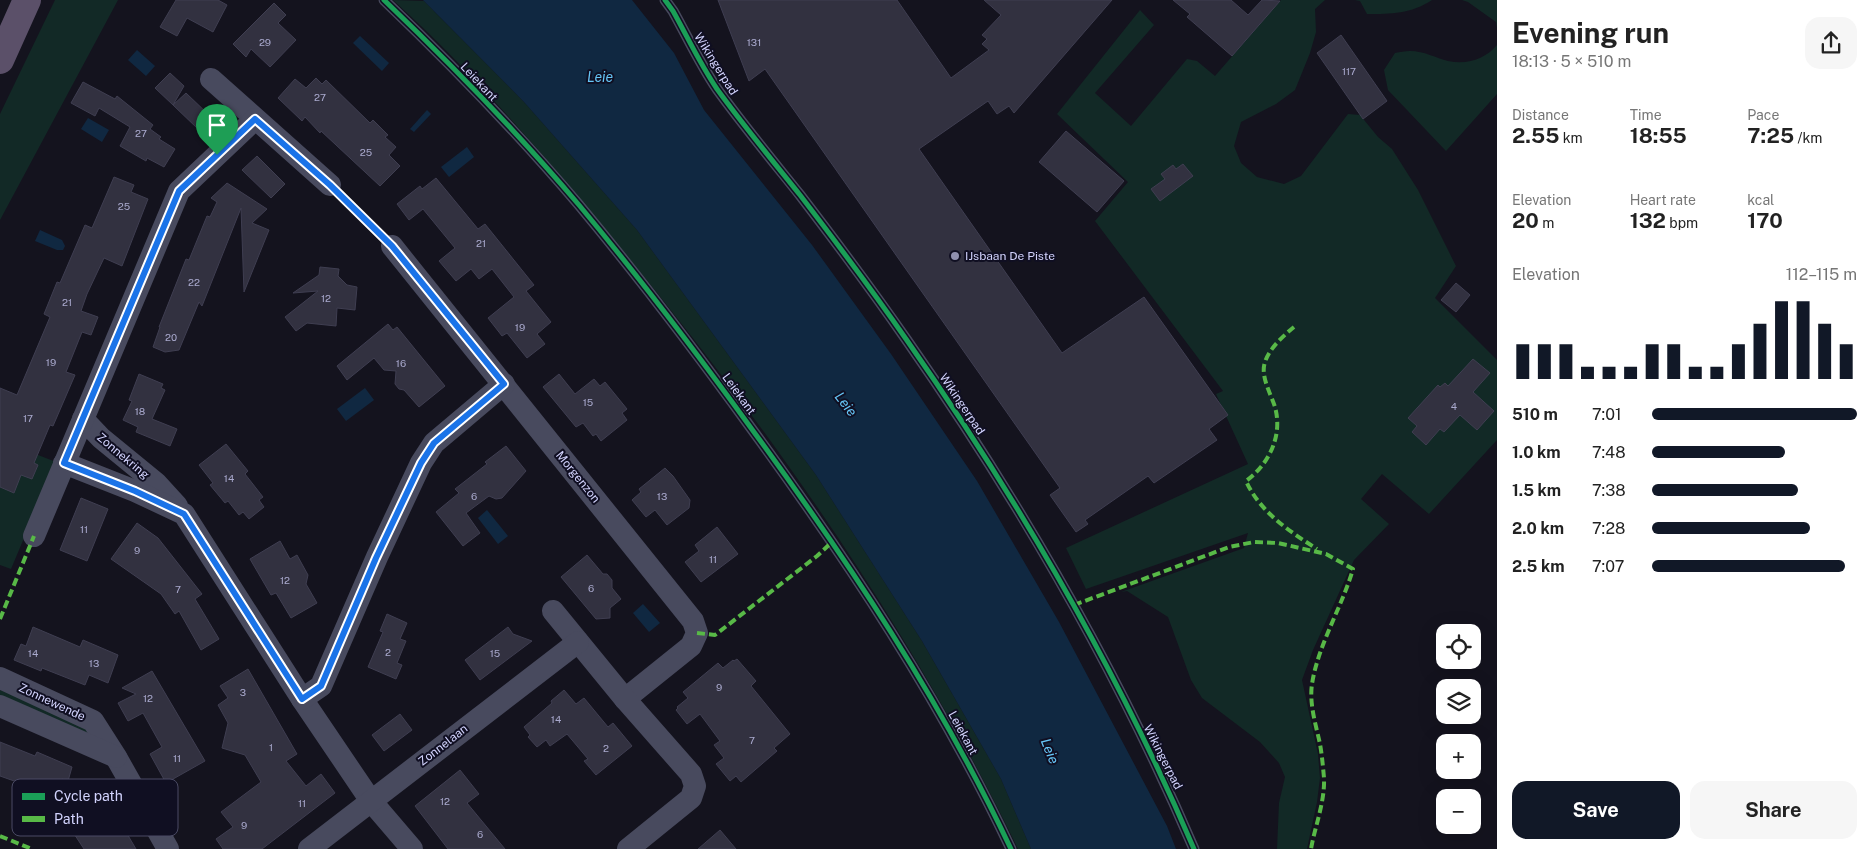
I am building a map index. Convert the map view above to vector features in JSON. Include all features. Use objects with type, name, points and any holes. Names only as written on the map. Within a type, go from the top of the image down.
[{"type":"highway","points":[[0,60],[27,0]]},
{"type":"street","points":[[212,78],[330,185]]},
{"type":"street","name":"Zonnekring","points":[[34,536],[179,191],[255,119]]},
{"type":"street","name":"Morgenzon","points":[[392,246],[693,621],[697,633],[691,646],[625,699]]},
{"type":"street","points":[[302,699],[321,686],[376,558],[421,463],[434,443],[504,384]]},
{"type":"street","name":"Zonnekring","points":[[83,419],[101,438],[156,483],[184,514],[302,699],[371,801],[412,849]]},
{"type":"street","name":"Zonnekring","points":[[64,463],[135,491],[184,514]]},
{"type":"street","points":[[553,611],[625,699],[691,774],[695,786],[691,798],[628,849]]},
{"type":"street","name":"Zonnelaan","points":[[309,849],[578,642]]},
{"type":"street","name":"Zonnewende","points":[[0,678],[93,721],[128,779]]},
{"type":"street","name":"Zonnewende","points":[[0,706],[116,757]]},
{"type":"street","name":"Zonnewende","points":[[161,836],[168,849]]},
{"type":"lane","name":"Leiekant","points":[[384,0],[476,93],[572,197],[681,332],[795,489],[884,620],[964,756],[1011,849]]},
{"type":"lane","name":"Wikingerpad","points":[[665,0],[716,87],[826,228],[953,407],[1015,503],[1074,605],[1124,700],[1172,796],[1194,849]]},
{"type":"green space","points":[[55,0],[118,0],[0,220],[0,114]]},
{"type":"green space","points":[[393,0],[424,1],[524,102],[637,230],[816,475],[922,641],[1001,779],[1031,849],[1018,849],[934,691],[887,614],[787,464],[734,392],[623,251],[541,153],[484,89]]},
{"type":"green space","points":[[1281,0],[1325,0],[1315,9],[1316,32],[1310,53],[1295,90],[1276,104],[1241,122],[1234,146],[1241,163],[1257,177],[1284,184],[1301,176],[1348,114],[1360,115],[1378,137],[1392,149],[1418,190],[1456,266],[1435,298],[1497,360],[1497,440],[1429,514],[1382,474],[1361,499],[1389,524],[1354,560],[1313,650],[1302,680],[1318,754],[1320,778],[1307,849],[1277,849],[1279,803],[1285,777],[1279,763],[1260,742],[1202,698],[1191,680],[1168,617],[1127,591],[1121,592],[1244,548],[1248,533],[1086,589],[1066,548],[1248,464],[1216,394],[1223,391],[1095,221],[1128,182],[1057,114],[1140,10],[1154,25],[1095,93],[1131,126],[1187,59],[1197,61],[1215,76]]},
{"type":"green space","points":[[1355,0],[1432,0],[1409,11],[1367,14],[1360,1]]},
{"type":"green space","points":[[1462,0],[1497,0],[1497,28],[1496,22],[1468,2]]},
{"type":"green space","points":[[1497,45],[1497,94],[1446,151],[1388,90],[1384,70],[1395,53],[1415,51],[1448,61],[1462,62],[1476,60],[1487,54]]},
{"type":"green space","points":[[0,440],[56,462],[11,569],[0,565]]},
{"type":"green space","points":[[0,690],[87,726],[87,733],[0,701]]},
{"type":"water","name":"Leie","points":[[423,0],[632,0],[674,53],[704,110],[812,245],[891,354],[977,481],[1059,622],[1167,826],[1176,849],[1031,849],[1001,779],[922,641],[816,475],[637,230],[524,102]]},
{"type":"water","points":[[360,36],[389,63],[382,71],[353,43]]},
{"type":"water","points":[[137,50],[155,66],[146,76],[128,60]]},
{"type":"water","points":[[427,110],[431,114],[414,132],[410,129]]},
{"type":"water","points":[[88,118],[109,130],[102,142],[81,129]]},
{"type":"water","points":[[467,147],[474,157],[449,177],[441,167]]},
{"type":"water","points":[[40,230],[62,240],[65,246],[63,250],[57,250],[35,241]]},
{"type":"water","points":[[365,388],[374,400],[346,421],[337,409]]},
{"type":"water","points":[[487,510],[508,536],[498,544],[478,518]]},
{"type":"water","points":[[643,604],[660,623],[649,632],[633,613]]},
{"type":"building","points":[[176,0],[218,0],[227,5],[213,32],[187,18],[177,36],[160,27]]},
{"type":"building","points":[[718,0],[897,0],[951,78],[989,50],[982,44],[987,39],[982,35],[1001,15],[984,0],[1112,0],[1014,113],[1009,106],[997,114],[988,101],[919,149],[1062,353],[1144,297],[1228,415],[1209,429],[1217,440],[1154,483],[1148,476],[1085,520],[1088,524],[1076,532],[1050,495],[1060,488],[765,69],[749,81]]},
{"type":"building","points":[[1173,0],[1231,0],[1248,15],[1262,0],[1280,1],[1232,56],[1187,17],[1190,14]]},
{"type":"building","points":[[274,3],[286,15],[278,23],[296,40],[270,67],[251,49],[246,57],[233,44]]},
{"type":"building","points":[[1341,35],[1387,101],[1363,119],[1317,53]]},
{"type":"building","points":[[170,73],[184,86],[173,105],[155,88]]},
{"type":"building","points":[[316,78],[322,84],[326,80],[370,123],[373,120],[388,135],[385,137],[396,147],[389,155],[400,166],[380,186],[321,131],[320,133],[305,117],[302,121],[278,98],[295,79],[306,88]]},
{"type":"building","points":[[83,82],[115,99],[117,96],[153,125],[150,129],[161,137],[159,139],[175,149],[164,167],[147,158],[146,161],[120,146],[130,127],[99,108],[95,116],[71,103]]},
{"type":"building","points":[[186,93],[210,116],[198,129],[173,105]]},
{"type":"building","points":[[1066,131],[1124,181],[1097,212],[1039,162]]},
{"type":"building","points":[[257,156],[285,184],[271,198],[242,170]]},
{"type":"building","points":[[1183,164],[1193,176],[1160,201],[1151,189],[1165,179],[1161,174],[1173,165],[1176,169]]},
{"type":"building","points":[[114,177],[134,185],[131,192],[148,199],[122,266],[104,258],[87,294],[81,311],[98,317],[91,335],[82,332],[66,372],[75,375],[53,426],[50,425],[34,463],[38,465],[32,479],[21,475],[14,493],[0,487],[0,388],[17,395],[50,317],[44,314],[57,282],[60,283],[85,225],[92,228]]},
{"type":"building","points":[[436,178],[478,229],[485,224],[534,285],[526,291],[551,322],[537,334],[545,344],[527,358],[507,333],[502,336],[488,318],[514,297],[492,269],[479,279],[471,269],[456,281],[439,261],[455,248],[423,209],[409,220],[397,204],[420,186],[422,189]]},
{"type":"building","points":[[227,183],[267,209],[252,223],[269,230],[244,292],[241,208],[202,306],[199,302],[179,350],[165,352],[153,347],[159,327],[186,259],[189,260],[207,216],[210,217],[217,202],[211,198]]},
{"type":"building","points":[[320,267],[339,269],[338,276],[347,285],[357,287],[355,310],[337,308],[336,326],[307,323],[296,331],[285,317],[318,291],[293,293],[319,275]]},
{"type":"building","points":[[1456,283],[1470,295],[1456,312],[1441,300]]},
{"type":"building","points":[[388,324],[393,330],[397,327],[445,386],[419,407],[404,390],[399,389],[395,384],[396,371],[384,370],[374,358],[347,380],[337,366]]},
{"type":"building","points":[[1473,359],[1490,373],[1473,392],[1494,411],[1477,430],[1460,415],[1444,432],[1440,429],[1426,445],[1412,432],[1417,426],[1408,418],[1438,385],[1440,387],[1445,383],[1448,386]]},
{"type":"building","points":[[139,374],[163,384],[161,388],[165,390],[152,419],[177,429],[170,446],[136,432],[138,427],[123,420],[132,401],[129,400]]},
{"type":"building","points":[[559,374],[575,394],[594,379],[600,386],[605,382],[627,409],[622,413],[627,420],[601,441],[596,434],[593,436],[583,423],[576,427],[543,387]]},
{"type":"building","points":[[226,444],[248,471],[245,474],[263,497],[259,500],[264,507],[249,519],[243,512],[239,515],[228,501],[225,503],[210,485],[213,483],[199,465]]},
{"type":"building","points":[[506,446],[526,471],[502,498],[496,499],[489,496],[466,513],[480,533],[463,546],[436,512],[459,493],[455,489],[487,464],[485,462]]},
{"type":"building","points":[[665,468],[690,500],[689,508],[667,525],[655,510],[646,517],[632,500],[641,492],[639,489]]},
{"type":"building","points":[[81,498],[108,509],[87,561],[60,550]]},
{"type":"building","points":[[137,523],[158,538],[202,594],[195,599],[219,639],[201,650],[179,611],[175,614],[161,594],[111,559]]},
{"type":"building","points":[[717,527],[738,554],[701,582],[685,562],[699,551],[695,545]]},
{"type":"building","points":[[280,541],[290,559],[297,555],[308,575],[306,584],[317,603],[291,618],[276,593],[271,595],[250,559]]},
{"type":"building","points":[[587,555],[603,574],[607,574],[612,580],[612,588],[621,599],[610,608],[610,618],[596,619],[561,577]]},
{"type":"building","points":[[387,614],[407,623],[400,639],[406,641],[397,663],[402,665],[396,679],[368,667],[383,632],[380,631]]},
{"type":"building","points":[[33,627],[80,647],[83,640],[118,655],[108,683],[89,675],[85,685],[42,668],[41,671],[14,660],[21,644],[26,646]]},
{"type":"building","points":[[508,627],[513,634],[532,641],[480,680],[465,660]]},
{"type":"building","points":[[737,659],[756,681],[751,686],[790,734],[774,748],[777,751],[741,782],[736,776],[730,781],[716,764],[724,758],[714,745],[720,741],[700,714],[687,724],[676,710],[688,698],[683,692],[718,663],[723,668]]},
{"type":"building","points":[[248,669],[297,754],[286,761],[306,786],[321,774],[335,793],[262,849],[223,849],[216,839],[233,827],[221,812],[261,782],[245,755],[222,748],[228,723],[218,705],[228,698],[220,686]]},
{"type":"building","points":[[152,671],[205,761],[173,779],[164,779],[150,754],[162,747],[143,713],[128,721],[118,703],[136,694],[122,688]]},
{"type":"building","points":[[564,690],[576,704],[584,698],[608,727],[613,723],[632,746],[596,775],[584,761],[588,759],[567,734],[550,746],[546,740],[537,747],[528,737],[530,735],[524,727]]},
{"type":"building","points":[[400,714],[412,730],[384,751],[372,735]]},
{"type":"building","points":[[0,742],[35,756],[37,752],[72,767],[69,779],[12,780],[0,776]]},
{"type":"building","points":[[460,770],[479,794],[467,803],[505,849],[448,849],[415,806]]},
{"type":"building","points":[[720,830],[736,849],[698,849]]},
{"type":"building","points":[[75,836],[128,836],[136,849],[84,849]]},
{"type":"marked path","points":[[1294,327],[1273,348],[1265,362],[1265,379],[1275,407],[1277,428],[1275,439],[1267,458],[1246,481],[1259,502],[1276,520],[1317,549]]},
{"type":"marked path","points":[[0,619],[34,536]]},
{"type":"marked path","points":[[697,633],[715,635],[817,556],[832,542]]},
{"type":"marked path","points":[[1074,605],[1229,547],[1254,542],[1278,543],[1326,554],[1353,569],[1319,655],[1312,684],[1312,707],[1321,748],[1324,787],[1311,849]]},
{"type":"marked path","points":[[0,836],[32,849]]},
{"type":"cycle path","points":[[384,0],[435,49],[556,178],[667,315],[709,371],[823,529],[891,632],[954,739],[1011,849]]},
{"type":"cycle path","points":[[665,0],[717,89],[867,284],[947,399],[1026,523],[1099,651],[1164,782],[1194,849]]},
{"type":"cycle path","points":[[330,185],[392,246]]},
{"type":"place","name":"IJsbaan De Piste","points":[[955,256]]},
{"type":"route","points":[[255,119],[330,185],[392,246],[504,384],[434,443],[421,463],[376,558],[321,686],[302,699],[184,514],[135,491],[64,463],[179,191],[217,155],[255,119]]}]
